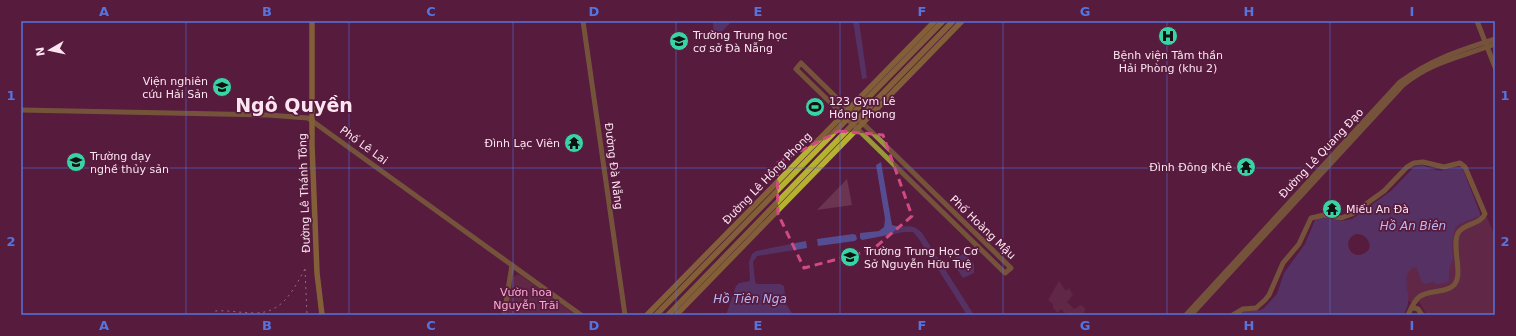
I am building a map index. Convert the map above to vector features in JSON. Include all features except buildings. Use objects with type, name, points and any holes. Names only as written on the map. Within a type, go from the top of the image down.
[{"type":"main road","name":"Đường Lê Thánh Tông","points":[[312,21],[311,119],[317,273],[322,315]]},
{"type":"main road","name":"Đường Lê Hồng Phong","points":[[770,195],[842,114],[935,21]]},
{"type":"main road","name":"Đường Lê Hồng Phong","points":[[856,116],[943,21]]},
{"type":"main road","name":"Đường Lê Hồng Phong","points":[[647,315],[770,195],[850,122],[953,21]]},
{"type":"main road","name":"Đường Lê Hồng Phong","points":[[668,315],[713,273],[863,124],[962,21]]},
{"type":"main road","name":"Đường Lê Hồng Phong","points":[[676,315],[850,122]]},
{"type":"main road","name":"Đường Lê Hồng Phong","points":[[656,315],[702,263]]},
{"type":"street","name":"Đường Đà Nẵng","points":[[583,21],[624,315]]},
{"type":"street","points":[[1477,21],[1495,66]]},
{"type":"street","name":"Đường Lê Quang Đạo","points":[[1186,315],[1400,82],[1418,72],[1486,45],[1495,39]]},
{"type":"street","name":"Đường Lê Quang Đạo","points":[[1486,45],[1495,44]]},
{"type":"street","name":"Phố Hoàng Mậu","points":[[801,64],[848,109],[1011,268],[1005,273],[796,69],[801,64]]},
{"type":"street","name":"Đường Lê Quang Đạo","points":[[1191,315],[1394,95],[1418,72]]},
{"type":"street","name":"Phố Lê Lai","points":[[21,110],[268,115],[311,119],[581,315]]},
{"type":"street","points":[[894,166],[900,160]]},
{"type":"street","points":[[1233,315],[1243,309],[1256,308],[1265,300],[1269,295],[1283,263],[1299,244],[1311,218],[1324,215],[1341,218],[1352,214],[1384,191],[1407,167],[1414,163],[1422,162],[1444,167],[1460,163],[1465,167],[1485,214],[1481,219],[1462,228],[1457,235],[1457,277],[1454,285],[1449,288],[1430,292],[1421,296],[1408,315]]},
{"type":"street","points":[[980,249],[985,243]]},
{"type":"street","points":[[504,315],[512,265]]},
{"type":"street","points":[[1414,307],[1416,315]]},
{"type":"street","points":[[1414,307],[1418,309],[1422,315]]},
{"type":"highlighted area","points":[[839,131],[883,135],[912,216],[872,250],[804,268],[778,214],[777,163]]},
{"type":"green space","points":[[847,179],[852,205],[817,210]]},
{"type":"green space","points":[[1480,216],[1487,217],[1495,237],[1495,315],[1427,315],[1419,302],[1410,302],[1408,300],[1406,280],[1408,268],[1449,244],[1455,226]]},
{"type":"green space","name":"Vườn hoa Nguyễn Trãi","points":[[520,275],[576,315],[507,315],[512,278]]},
{"type":"green space","points":[[1059,281],[1066,291],[1069,288],[1073,295],[1067,302],[1074,309],[1081,305],[1086,309],[1082,315],[1067,315],[1061,309],[1058,313],[1053,308],[1053,304],[1048,300]]},
{"type":"water","points":[[713,21],[732,21],[714,40]]},
{"type":"water","points":[[853,21],[859,21],[867,78],[862,79]]},
{"type":"water","points":[[881,162],[892,225],[914,227],[922,233],[974,315],[967,315],[919,239],[913,232],[904,232],[862,240],[860,238],[860,233],[879,231],[884,227],[885,219],[876,165]]},
{"type":"water","name":"Hồ An Biên","points":[[1423,165],[1439,170],[1462,167],[1480,213],[1480,216],[1460,224],[1455,228],[1452,244],[1453,259],[1449,269],[1449,281],[1437,285],[1434,282],[1425,284],[1422,282],[1416,267],[1412,268],[1406,280],[1408,306],[1404,315],[1238,315],[1245,311],[1260,310],[1264,308],[1277,294],[1284,273],[1305,244],[1315,220],[1320,218],[1341,221],[1352,219],[1391,191],[1415,166]],"holes":[[[1356,234],[1360,234],[1367,239],[1370,245],[1367,252],[1358,255],[1351,252],[1348,245],[1351,237]]]},
{"type":"water","points":[[853,234],[856,235],[857,239],[855,241],[818,246],[817,239]]},
{"type":"water","name":"Hồ Tiên Nga","points":[[806,241],[807,248],[757,256],[753,262],[755,282],[757,284],[780,284],[784,286],[786,304],[793,315],[726,315],[736,286],[739,283],[750,281],[749,262],[752,254],[756,251]]},
{"type":"water","points":[[965,253],[974,264],[974,273],[963,278],[952,259]]},
{"type":"railway","points":[[305,269],[307,315]]},
{"type":"railway","points":[[211,315],[215,311],[255,313],[273,309],[286,299],[305,269]]},
{"type":"place","name":"Bệnh viện Tâm thần Hải Phòng (khu 2)","points":[[1168,36]]},
{"type":"place","name":"Trường Trung học cơ sở Đà Nẵng","points":[[679,41]]},
{"type":"place","name":"Viện nghiên cứu Hải Sản","points":[[222,87]]},
{"type":"place","name":"123 Gym Lê Hồng Phong","points":[[815,107]]},
{"type":"place","name":"Đình Lạc Viên","points":[[574,143]]},
{"type":"place","name":"Trường dạy nghề thủy sản","points":[[76,162]]},
{"type":"place","name":"Đình Đông Khê","points":[[1246,167]]},
{"type":"place","name":"Miếu An Đà","points":[[1332,209]]},
{"type":"place","name":"Trường Trung Học Cơ Sở Nguyễn Hữu Tuệ","points":[[850,257]]},
{"type":"district","name":"Ngô Quyền","points":[[294,105]]}]
